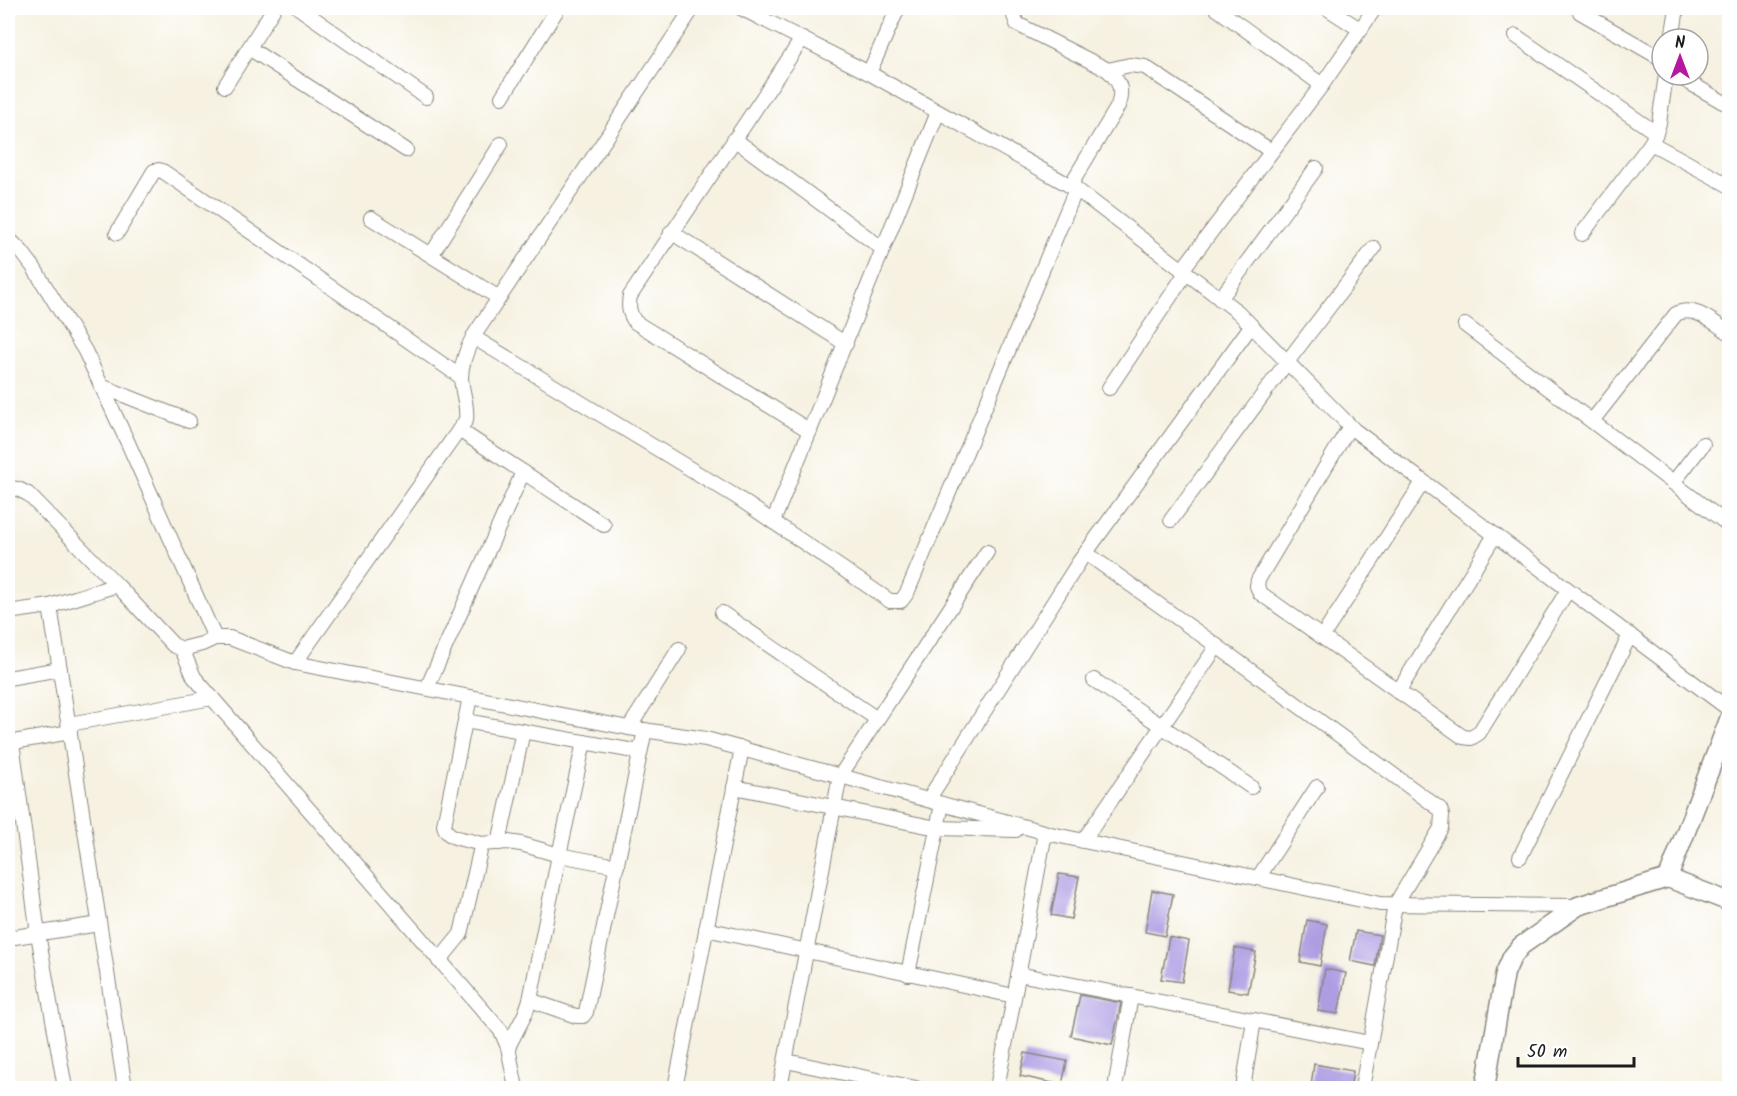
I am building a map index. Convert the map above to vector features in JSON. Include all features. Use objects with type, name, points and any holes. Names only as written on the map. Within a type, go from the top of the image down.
[{"type":"street","points":[[225,87],[274,8]]},
{"type":"street","points":[[299,8],[426,97]]},
{"type":"street","points":[[502,98],[558,8]]},
{"type":"street","points":[[295,663],[466,420],[468,410],[461,377],[467,349],[473,337],[693,8]]},
{"type":"street","points":[[741,8],[869,74],[1073,188],[1238,312],[1350,426],[1730,710]]},
{"type":"street","points":[[869,74],[898,8]]},
{"type":"street","points":[[473,337],[735,496],[890,601],[901,601],[908,593],[1073,188],[1118,106],[1121,95],[1120,86],[1115,77],[1107,70],[1017,24],[1013,13],[1014,8]]},
{"type":"street","points":[[1216,8],[1322,85]]},
{"type":"street","points":[[1327,8],[1361,30]]},
{"type":"street","points":[[1109,388],[1184,271],[1322,85],[1375,8]]},
{"type":"street","points":[[1674,27],[1677,8]]},
{"type":"street","points":[[1580,12],[1650,52]]},
{"type":"street","points":[[1516,36],[1653,138],[1730,186]]},
{"type":"street","points":[[802,39],[671,232],[630,296],[628,306],[635,322],[810,431]]},
{"type":"street","points":[[249,48],[406,150]]},
{"type":"street","points":[[1107,70],[1130,65],[1145,67],[1271,151]]},
{"type":"street","points":[[1582,234],[1653,138],[1664,87]]},
{"type":"street","points":[[1697,87],[1723,102]]},
{"type":"street","points":[[773,522],[938,112]]},
{"type":"street","points":[[734,139],[884,249]]},
{"type":"street","points":[[431,255],[501,144]]},
{"type":"street","points":[[1220,299],[1316,168]]},
{"type":"street","points":[[117,233],[154,171],[164,172],[461,377]]},
{"type":"street","points":[[371,218],[498,298]]},
{"type":"street","points":[[671,232],[846,344]]},
{"type":"street","points":[[8,238],[34,268],[85,351],[215,638]]},
{"type":"street","points":[[1171,520],[1374,248]]},
{"type":"street","points":[[1592,422],[1676,314],[1690,311],[1730,333]]},
{"type":"street","points":[[1465,325],[1730,526]]},
{"type":"street","points":[[928,800],[1061,589],[1251,326]]},
{"type":"street","points":[[101,386],[189,421]]},
{"type":"street","points":[[1350,426],[1258,580],[1257,586],[1260,593],[1463,737],[1471,738],[1479,733],[1568,590]]},
{"type":"street","points":[[459,430],[604,525]]},
{"type":"street","points":[[1673,483],[1703,444]]},
{"type":"street","points":[[427,688],[523,472]]},
{"type":"street","points":[[1322,637],[1423,482]]},
{"type":"street","points":[[8,488],[18,489],[28,494],[173,645],[182,650],[194,677],[501,1031],[508,1047],[516,1089]]},
{"type":"street","points":[[1398,692],[1495,535]]},
{"type":"street","points":[[780,1089],[840,776],[987,552]]},
{"type":"street","points":[[1086,553],[1440,810],[1441,828],[1395,905],[1362,1089]]},
{"type":"street","points":[[8,612],[50,606],[117,585]]},
{"type":"street","points":[[50,606],[125,1089]]},
{"type":"street","points":[[722,613],[877,719]]},
{"type":"street","points":[[1520,857],[1630,636]]},
{"type":"street","points":[[182,650],[215,638],[230,638],[295,663],[629,728],[706,739],[1041,832],[1380,904],[1578,906]]},
{"type":"street","points":[[1083,841],[1217,646]]},
{"type":"street","points":[[629,728],[679,650]]},
{"type":"street","points":[[8,678],[60,669]]},
{"type":"street","points":[[1094,680],[1251,787]]},
{"type":"street","points":[[470,697],[444,825],[449,836],[480,844],[521,844],[559,855],[617,866]]},
{"type":"street","points":[[65,1089],[38,934],[10,743],[69,728],[212,698]]},
{"type":"street","points":[[465,721],[640,752]]},
{"type":"street","points":[[1668,878],[1728,726]]},
{"type":"street","points":[[530,1000],[576,1016],[583,1016],[586,1011],[645,730]]},
{"type":"street","points":[[499,843],[522,731]]},
{"type":"street","points":[[508,1047],[530,1000],[584,742]]},
{"type":"street","points":[[675,1089],[742,748]]},
{"type":"street","points":[[734,787],[938,828],[1041,832]]},
{"type":"street","points":[[1258,878],[1317,787]]},
{"type":"street","points":[[908,974],[942,804]]},
{"type":"street","points":[[997,1089],[1041,832]]},
{"type":"street","points":[[439,961],[457,941],[464,925],[480,844]]},
{"type":"street","points":[[1485,1089],[1505,973],[1512,957],[1521,945],[1578,906],[1668,878],[1730,902]]},
{"type":"street","points":[[8,938],[99,924]]},
{"type":"street","points":[[706,929],[1014,996]]},
{"type":"street","points":[[1018,974],[1370,1043]]},
{"type":"street","points":[[1115,1089],[1131,996]]},
{"type":"street","points":[[1243,1089],[1254,1020]]},
{"type":"street","points":[[786,1061],[916,1089]]},
{"type":"building","points":[[1059,874],[1079,877],[1071,919],[1051,915]]},
{"type":"building","points":[[1152,890],[1173,894],[1165,936],[1145,932]]},
{"type":"building","points":[[1307,920],[1327,924],[1320,966],[1300,962]]},
{"type":"building","points":[[1356,931],[1380,935],[1375,966],[1350,961]]},
{"type":"building","points":[[1169,937],[1189,941],[1182,982],[1161,979]]},
{"type":"building","points":[[1235,948],[1256,952],[1248,993],[1228,990]]},
{"type":"building","points":[[1325,969],[1346,973],[1338,1014],[1318,1011]]},
{"type":"building","points":[[1080,995],[1121,1003],[1112,1045],[1071,1036]]},
{"type":"building","points":[[1025,1053],[1067,1061],[1062,1085],[1020,1076]]},
{"type":"building","points":[[1314,1064],[1353,1071],[1350,1089],[1324,1089],[1311,1086]]}]
